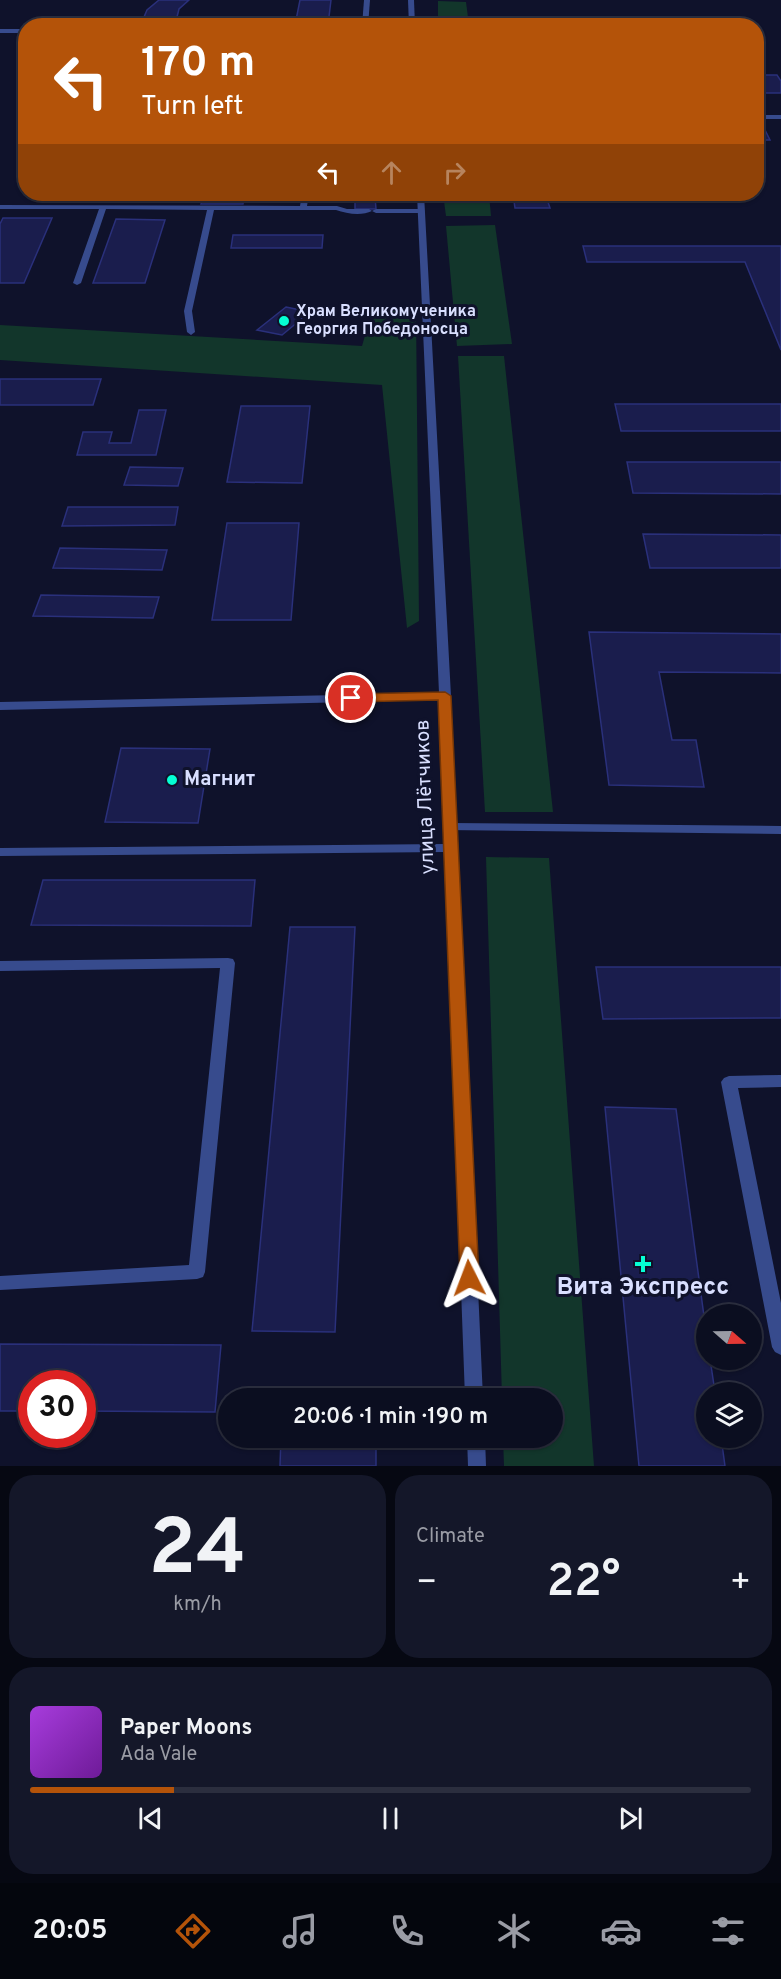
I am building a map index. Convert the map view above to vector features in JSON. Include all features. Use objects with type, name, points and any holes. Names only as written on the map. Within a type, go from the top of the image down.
[{"type":"street","points":[[366,18],[367,0]]},
{"type":"street","points":[[411,0],[412,18]]},
{"type":"street","points":[[0,31],[18,31]]},
{"type":"street","points":[[764,117],[781,117]]},
{"type":"street","points":[[303,208],[304,201]]},
{"type":"street","name":"улица Лётчиков","points":[[420,201],[445,696],[474,1388]]},
{"type":"street","points":[[0,207],[182,204],[211,207],[337,208],[346,211],[421,212]]},
{"type":"street","points":[[77,283],[103,207]]},
{"type":"street","points":[[191,332],[188,311],[211,207]]},
{"type":"street","points":[[0,706],[445,696]]},
{"type":"street","points":[[450,827],[781,830]]},
{"type":"street","points":[[0,852],[451,848]]},
{"type":"street","points":[[0,966],[228,963],[197,1272],[0,1283]]},
{"type":"street","points":[[781,1081],[729,1082],[781,1347]]},
{"type":"street","points":[[476,1448],[477,1466]]},
{"type":"green space","points":[[438,1],[466,2],[468,18],[438,18]]},
{"type":"green space","points":[[444,201],[490,201],[491,216],[446,216]]},
{"type":"green space","points":[[495,225],[512,344],[457,346],[446,226]]},
{"type":"green space","points":[[373,308],[416,310],[419,621],[407,628],[382,385],[0,360],[0,325],[362,346]]},
{"type":"green space","points":[[458,356],[504,356],[553,812],[485,812]]},
{"type":"green space","points":[[486,857],[549,858],[594,1466],[504,1466],[503,1448],[563,1448],[563,1388],[502,1388]]},
{"type":"building","points":[[159,0],[189,0],[179,9],[177,17],[257,17],[144,18],[147,10]]},
{"type":"building","points":[[300,0],[331,0],[329,18],[296,18]]},
{"type":"building","points":[[764,75],[777,75],[781,81],[781,93],[764,93]]},
{"type":"building","points":[[764,130],[765,130],[770,140],[764,140]]},
{"type":"building","points":[[202,201],[244,201],[243,204],[201,204]]},
{"type":"building","points":[[355,201],[375,201],[376,209],[355,209]]},
{"type":"building","points":[[514,201],[555,202],[548,202],[550,208],[515,208]]},
{"type":"building","points":[[3,218],[52,218],[24,283],[0,283],[0,224]]},
{"type":"building","points":[[116,219],[165,220],[145,283],[93,283]]},
{"type":"building","points":[[233,235],[323,235],[322,248],[231,248]]},
{"type":"building","points":[[583,246],[781,246],[781,350],[745,262],[587,262]]},
{"type":"building","name":"Храм Великомученика Георгия Победоносца","points":[[286,307],[310,312],[282,335],[257,330]]},
{"type":"building","points":[[0,379],[101,379],[93,405],[0,405]]},
{"type":"building","points":[[615,404],[781,404],[781,431],[621,431]]},
{"type":"building","points":[[241,406],[310,406],[302,483],[227,482]]},
{"type":"building","points":[[139,410],[166,410],[156,455],[77,455],[83,432],[112,432],[109,443],[131,443]]},
{"type":"building","points":[[627,462],[781,462],[781,494],[633,493]]},
{"type":"building","points":[[130,467],[183,468],[178,486],[124,485]]},
{"type":"building","points":[[68,507],[178,507],[175,525],[62,526]]},
{"type":"building","points":[[227,523],[299,523],[291,620],[212,620]]},
{"type":"building","points":[[643,534],[781,535],[781,568],[650,568]]},
{"type":"building","points":[[60,548],[167,550],[162,570],[53,568]]},
{"type":"building","points":[[41,595],[159,597],[153,618],[33,616]]},
{"type":"building","points":[[589,632],[781,634],[781,673],[659,672],[672,740],[696,740],[704,787],[609,785]]},
{"type":"building","points":[[121,748],[210,749],[198,823],[105,822]]},
{"type":"building","points":[[43,880],[255,880],[251,926],[31,925]]},
{"type":"building","points":[[290,927],[355,927],[335,1332],[252,1331]]},
{"type":"building","points":[[596,967],[781,967],[781,1018],[603,1019]]},
{"type":"building","points":[[605,1107],[676,1109],[702,1304],[696,1304],[696,1370],[712,1370],[713,1382],[696,1382],[696,1448],[723,1448],[725,1466],[639,1466]]},
{"type":"building","points":[[0,1344],[221,1345],[215,1412],[96,1411],[96,1370],[18,1370],[18,1411],[0,1411]]},
{"type":"building","points":[[281,1448],[376,1448],[376,1466],[280,1466]]},
{"type":"place","name":"Храм Великомученика Георгия Победоносца","points":[[284,321]]},
{"type":"place","name":"Магнит","points":[[172,780]]},
{"type":"place","name":"Вита Экспресс","points":[[643,1264]]},
{"type":"route","points":[[351,698],[445,696],[469,1278]]}]
